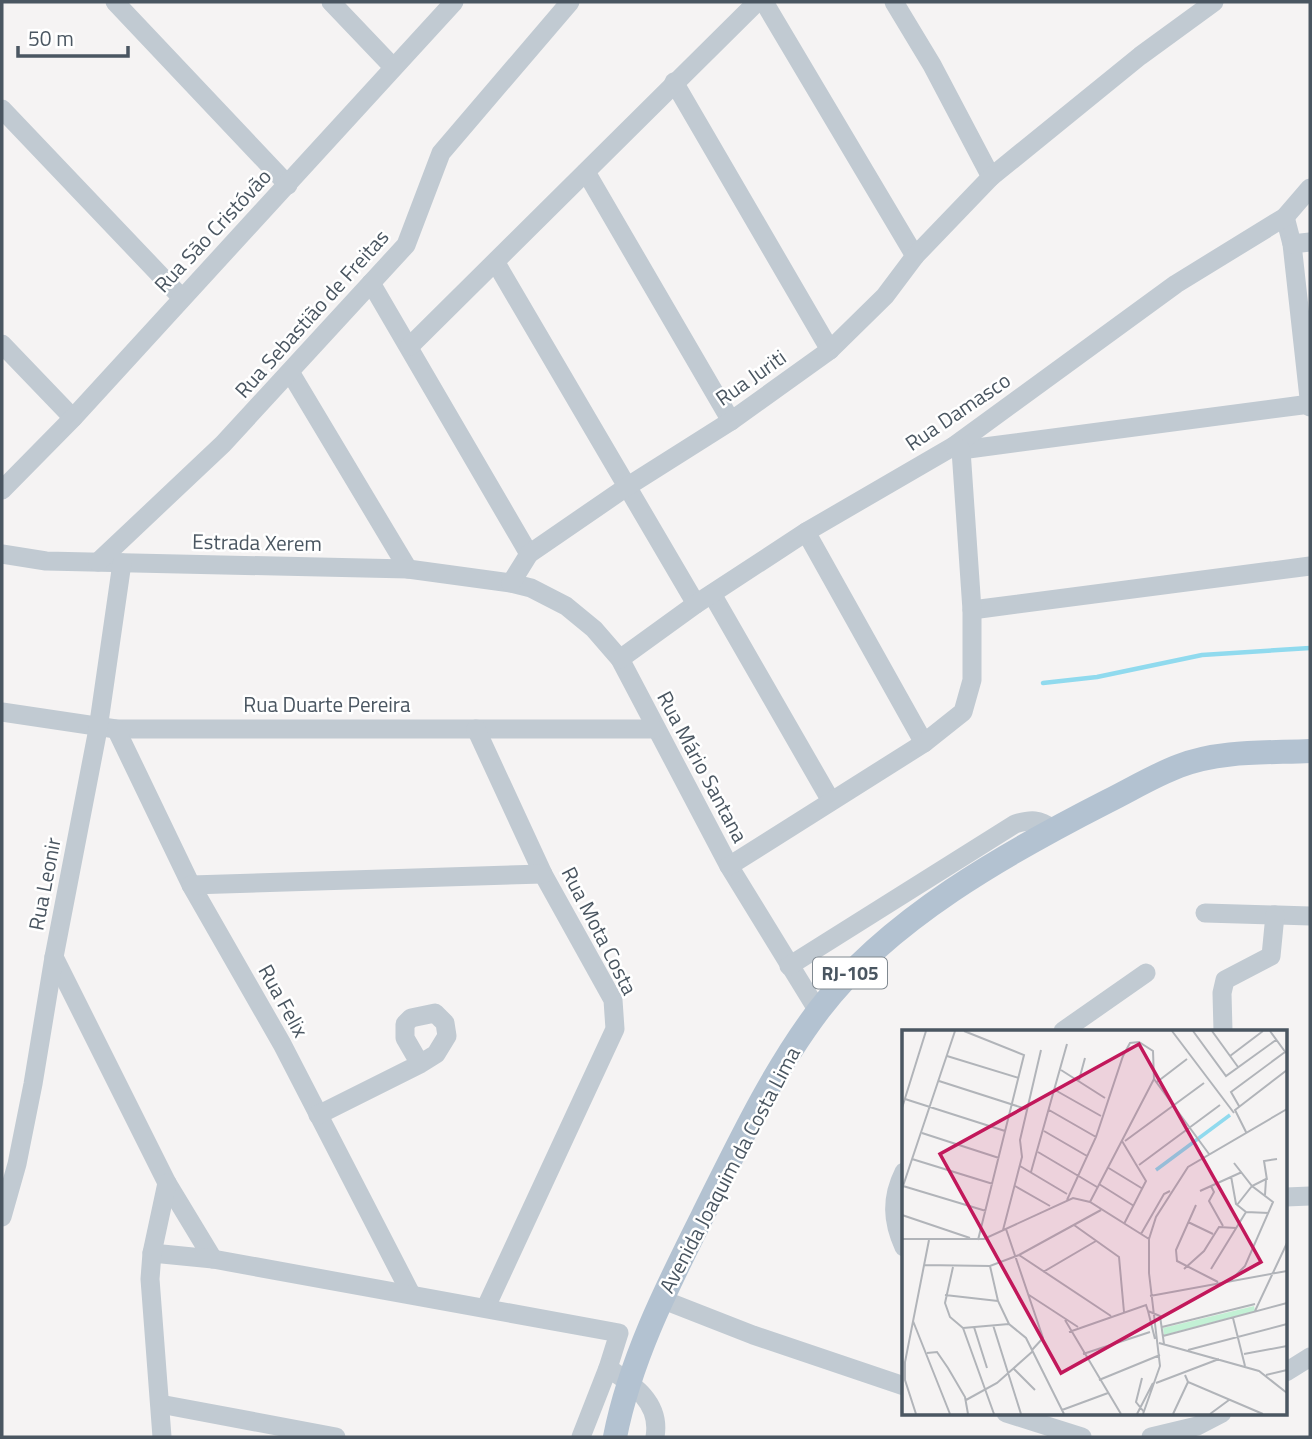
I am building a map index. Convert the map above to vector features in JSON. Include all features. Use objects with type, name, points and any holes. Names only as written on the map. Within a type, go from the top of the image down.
[{"type":"main road","name":"Avenida Joaquim da Costa Lima","points":[[615,1437],[635,1371],[662,1299],[772,1083],[818,1011],[847,976],[911,921],[1053,829],[1180,765],[1212,757],[1310,751]]},
{"type":"street","points":[[115,2],[288,186]]},
{"type":"street","points":[[331,2],[393,67]]},
{"type":"street","name":"Rua São Cristóvão","points":[[2,490],[73,418],[181,297],[288,186],[454,2]]},
{"type":"street","points":[[410,346],[757,2]]},
{"type":"street","points":[[764,2],[915,256]]},
{"type":"street","points":[[917,2],[899,9],[991,177],[1140,56],[1214,2]]},
{"type":"street","name":"Rua Sebastião de Freitas","points":[[98,562],[223,444],[406,245],[441,153],[560,5]]},
{"type":"street","points":[[674,82],[830,351]]},
{"type":"street","points":[[2,109],[181,297]]},
{"type":"street","points":[[586,172],[731,421]]},
{"type":"street","name":"Rua Juriti","points":[[511,583],[530,554],[625,488],[731,421],[830,351],[885,296],[915,256],[991,177]]},
{"type":"street","name":"Rua Damasco","points":[[620,659],[704,599],[806,532],[957,448],[1176,284],[1285,217],[1310,188]]},
{"type":"street","points":[[729,866],[924,743],[955,721],[968,702],[972,680],[972,610],[957,448],[1310,405],[1301,243],[1285,217]]},
{"type":"street","points":[[496,263],[625,488],[704,599],[831,801]]},
{"type":"street","points":[[372,283],[530,554]]},
{"type":"street","points":[[2,344],[73,418]]},
{"type":"street","points":[[290,372],[408,569]]},
{"type":"street","points":[[806,532],[924,743]]},
{"type":"street","name":"Estrada Xerem","points":[[2,554],[46,561],[408,569],[511,583]]},
{"type":"street","name":"Rua Leonir","points":[[3,1214],[17,1164],[33,1084],[54,957],[107,729],[122,563]]},
{"type":"street","points":[[972,610],[1310,566]]},
{"type":"street","name":"Rua Mário Santana","points":[[511,583],[531,589],[566,606],[594,629],[620,659],[654,729],[729,866],[818,1011]]},
{"type":"street","name":"Rua Duarte Pereira","points":[[2,712],[107,729],[654,729]]},
{"type":"street","name":"Rua Felix","points":[[107,729],[282,1044],[411,1294]]},
{"type":"street","name":"Rua Mota Costa","points":[[476,729],[543,874],[613,1000],[615,1029],[486,1307]]},
{"type":"street","points":[[789,966],[1015,824],[1030,819],[1042,821],[1053,829]]},
{"type":"street","points":[[191,884],[543,874]]},
{"type":"street","points":[[1205,913],[1310,916]]},
{"type":"street","points":[[1223,1030],[1222,993],[1225,980],[1271,956],[1275,915]]},
{"type":"street","points":[[54,957],[167,1183],[213,1259]]},
{"type":"street","points":[[1064,1030],[1146,972]]},
{"type":"street","points":[[318,1115],[420,1064]]},
{"type":"street","points":[[902,1178],[894,1202],[894,1220],[902,1242]]},
{"type":"street","points":[[162,1437],[150,1279],[152,1252],[167,1183]]},
{"type":"street","points":[[1288,1197],[1310,1196]]},
{"type":"street","points":[[152,1252],[213,1259],[486,1307],[613,1351],[635,1371],[656,1414],[654,1437]]},
{"type":"street","points":[[662,1299],[753,1335],[902,1384]]},
{"type":"street","points":[[581,1437],[613,1351]]},
{"type":"street","points":[[1288,1371],[1310,1357]]},
{"type":"street","points":[[160,1404],[336,1437]]},
{"type":"street","points":[[1013,1414],[1039,1418],[1082,1437]]},
{"type":"street","points":[[1151,1437],[1197,1426],[1220,1414]]},
{"type":"waterway","points":[[1043,683],[1097,677],[1202,655],[1310,648]]}]
